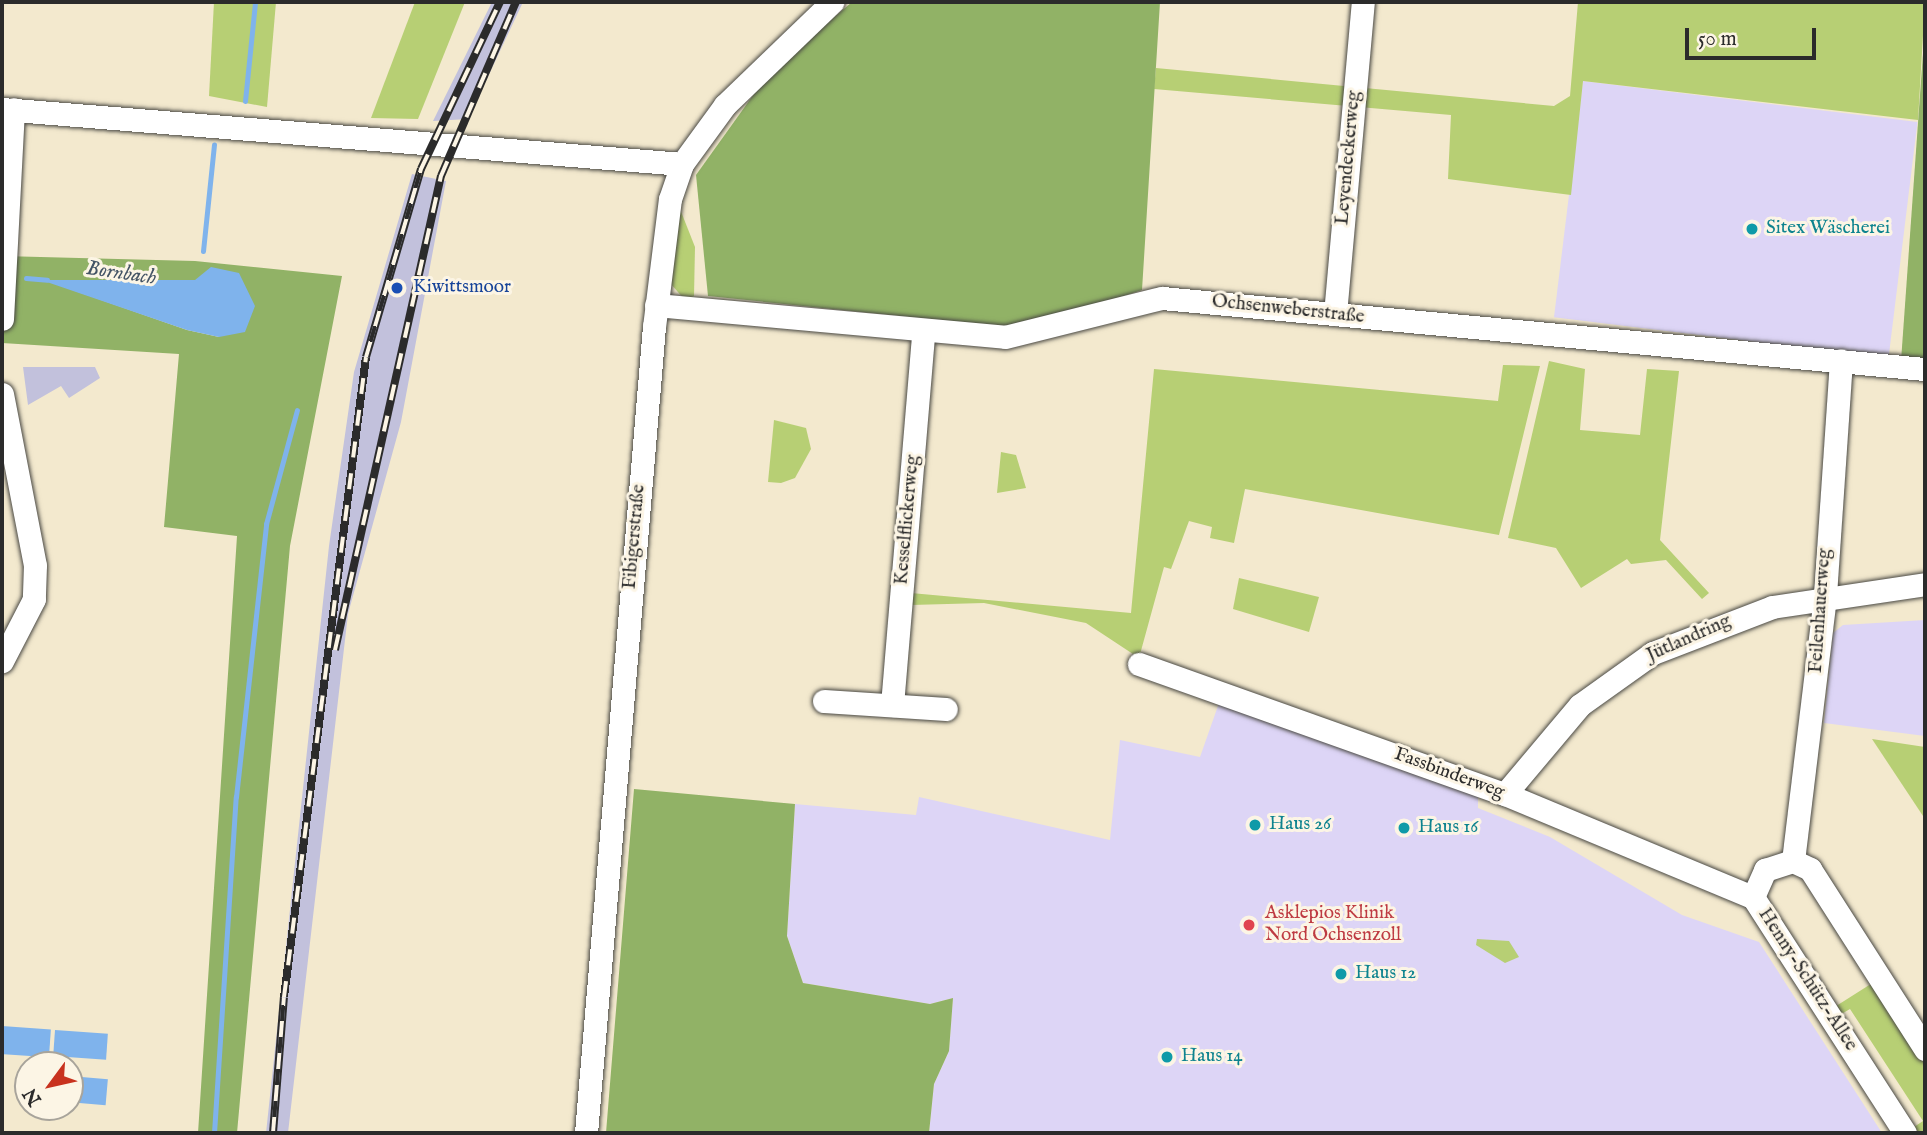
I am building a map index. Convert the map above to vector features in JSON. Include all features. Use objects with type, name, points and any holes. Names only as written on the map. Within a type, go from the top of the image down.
[{"type":"street","name":"Fibigerstraße","points":[[586,1133],[656,305],[682,163],[725,105],[832,2]]},
{"type":"street","name":"Leyendeckerweg","points":[[1335,314],[1363,2]]},
{"type":"street","points":[[2,319],[7,109],[682,163]]},
{"type":"street","name":"Ochsenweberstraße","points":[[656,305],[923,334],[1005,337],[1050,330],[1162,298],[1925,369]]},
{"type":"street","name":"Kesselflickerweg","points":[[892,705],[923,334]]},
{"type":"street","name":"Feilenhauerweg","points":[[1793,861],[1825,595],[1841,361]]},
{"type":"street","points":[[2,394],[35,565],[34,599],[2,661]]},
{"type":"street","name":"Jütlandring","points":[[1505,794],[1558,728],[1628,668],[1722,622],[1825,595],[1925,584]]},
{"type":"street","name":"Fassbinderweg","points":[[1139,664],[1505,794],[1753,897]]},
{"type":"street","points":[[824,701],[946,709]]},
{"type":"street","points":[[1793,861],[1810,869],[1925,1049]]},
{"type":"street","name":"Henny-Schütz-Allee","points":[[1793,861],[1765,870],[1753,897],[1905,1133]]},
{"type":"shaded area","points":[[492,2],[523,2],[468,119],[433,121]]},
{"type":"shaded area","points":[[1583,81],[1917,122],[1888,358],[1554,317]]},
{"type":"shaded area","points":[[412,174],[446,181],[401,422],[348,614],[288,1133],[266,1133],[329,546],[354,372]]},
{"type":"shaded area","points":[[23,367],[95,367],[100,378],[69,398],[61,386],[28,405]]},
{"type":"shaded area","points":[[1925,620],[1925,736],[1824,723],[1833,633],[1843,625]]},
{"type":"shaded area","name":"Asklepios Klinik Nord Ochsenzoll","points":[[1219,703],[1478,794],[1478,808],[1550,837],[1682,915],[1759,942],[1882,1133],[929,1133],[934,1084],[949,1051],[953,998],[930,1004],[803,983],[787,936],[795,804],[916,815],[919,797],[1110,840],[1120,740],[1200,757]]},
{"type":"green space","points":[[214,2],[276,2],[267,107],[209,96]]},
{"type":"green space","points":[[415,2],[465,2],[418,119],[371,118]]},
{"type":"green space","points":[[852,2],[1160,2],[1142,290],[1024,329],[708,296],[696,175],[769,73]]},
{"type":"green space","points":[[1578,2],[1925,2],[1918,120],[1583,81],[1571,195],[1448,179],[1451,115],[1154,89],[1156,68],[1554,106],[1570,96]]},
{"type":"green space","points":[[1925,25],[1925,363],[1901,361]]},
{"type":"green space","points":[[680,209],[695,247],[694,296],[685,300],[670,283]]},
{"type":"green space","points":[[2,256],[195,261],[342,276],[290,546],[237,1133],[198,1133],[237,536],[164,527],[179,354],[2,343]],"holes":[[[44,280],[195,280],[219,337],[187,330]]]},
{"type":"green space","points":[[1549,361],[1585,369],[1580,430],[1640,435],[1647,369],[1679,371],[1660,540],[1709,593],[1702,599],[1666,560],[1631,564],[1627,559],[1581,588],[1556,548],[1508,538]]},
{"type":"green space","points":[[1503,365],[1540,366],[1499,535],[1245,489],[1234,543],[1210,538],[1212,527],[1189,521],[1171,569],[1164,567],[1139,658],[1086,623],[984,603],[911,605],[911,593],[1131,613],[1154,369],[1498,401]]},
{"type":"green space","points":[[774,420],[806,428],[811,449],[795,478],[781,483],[768,482]]},
{"type":"green space","points":[[1001,452],[1016,455],[1026,488],[997,493]]},
{"type":"green space","points":[[1239,578],[1319,597],[1309,632],[1233,609]]},
{"type":"green space","points":[[1872,739],[1925,747],[1925,819]]},
{"type":"green space","points":[[634,789],[795,804],[787,936],[803,983],[930,1004],[953,998],[949,1051],[934,1084],[929,1133],[606,1133]]},
{"type":"green space","points":[[1477,939],[1509,941],[1519,957],[1505,963],[1476,945]]},
{"type":"green space","points":[[1874,982],[1925,1062],[1925,1133],[1911,1129],[1923,1121],[1850,1009],[1838,1016],[1833,1008]]},
{"type":"water","points":[[211,267],[239,273],[255,306],[245,332],[219,337],[187,330],[41,280],[195,280]]},
{"type":"water","points":[[2,1026],[51,1029],[49,1051],[14,1051],[14,1055],[2,1054]]},
{"type":"water","points":[[55,1030],[108,1034],[106,1060],[84,1058],[84,1051],[54,1051]]},
{"type":"water","points":[[84,1077],[108,1079],[106,1105],[84,1103]]},
{"type":"waterway","name":"Bornbach","points":[[245,101],[255,2]]},
{"type":"waterway","name":"Bornbach","points":[[203,251],[214,145]]},
{"type":"waterway","name":"Bornbach","points":[[26,278],[47,280]]},
{"type":"waterway","points":[[214,1133],[236,797],[266,524],[297,410]]},
{"type":"railway","points":[[273,1133],[284,997],[366,357],[421,169],[500,2]]},
{"type":"railway","points":[[335,650],[441,176],[516,2]]},
{"type":"place","name":"Sitex Wäscherei","points":[[1752,229]]},
{"type":"place","name":"Kiwittsmoor","points":[[397,288]]},
{"type":"place","name":"Haus 26","points":[[1255,825]]},
{"type":"place","name":"Haus 16","points":[[1404,828]]},
{"type":"place","name":"Asklepios Klinik Nord Ochsenzoll","points":[[1249,925]]},
{"type":"place","name":"Haus 12","points":[[1341,974]]},
{"type":"place","name":"Haus 14","points":[[1167,1057]]}]
